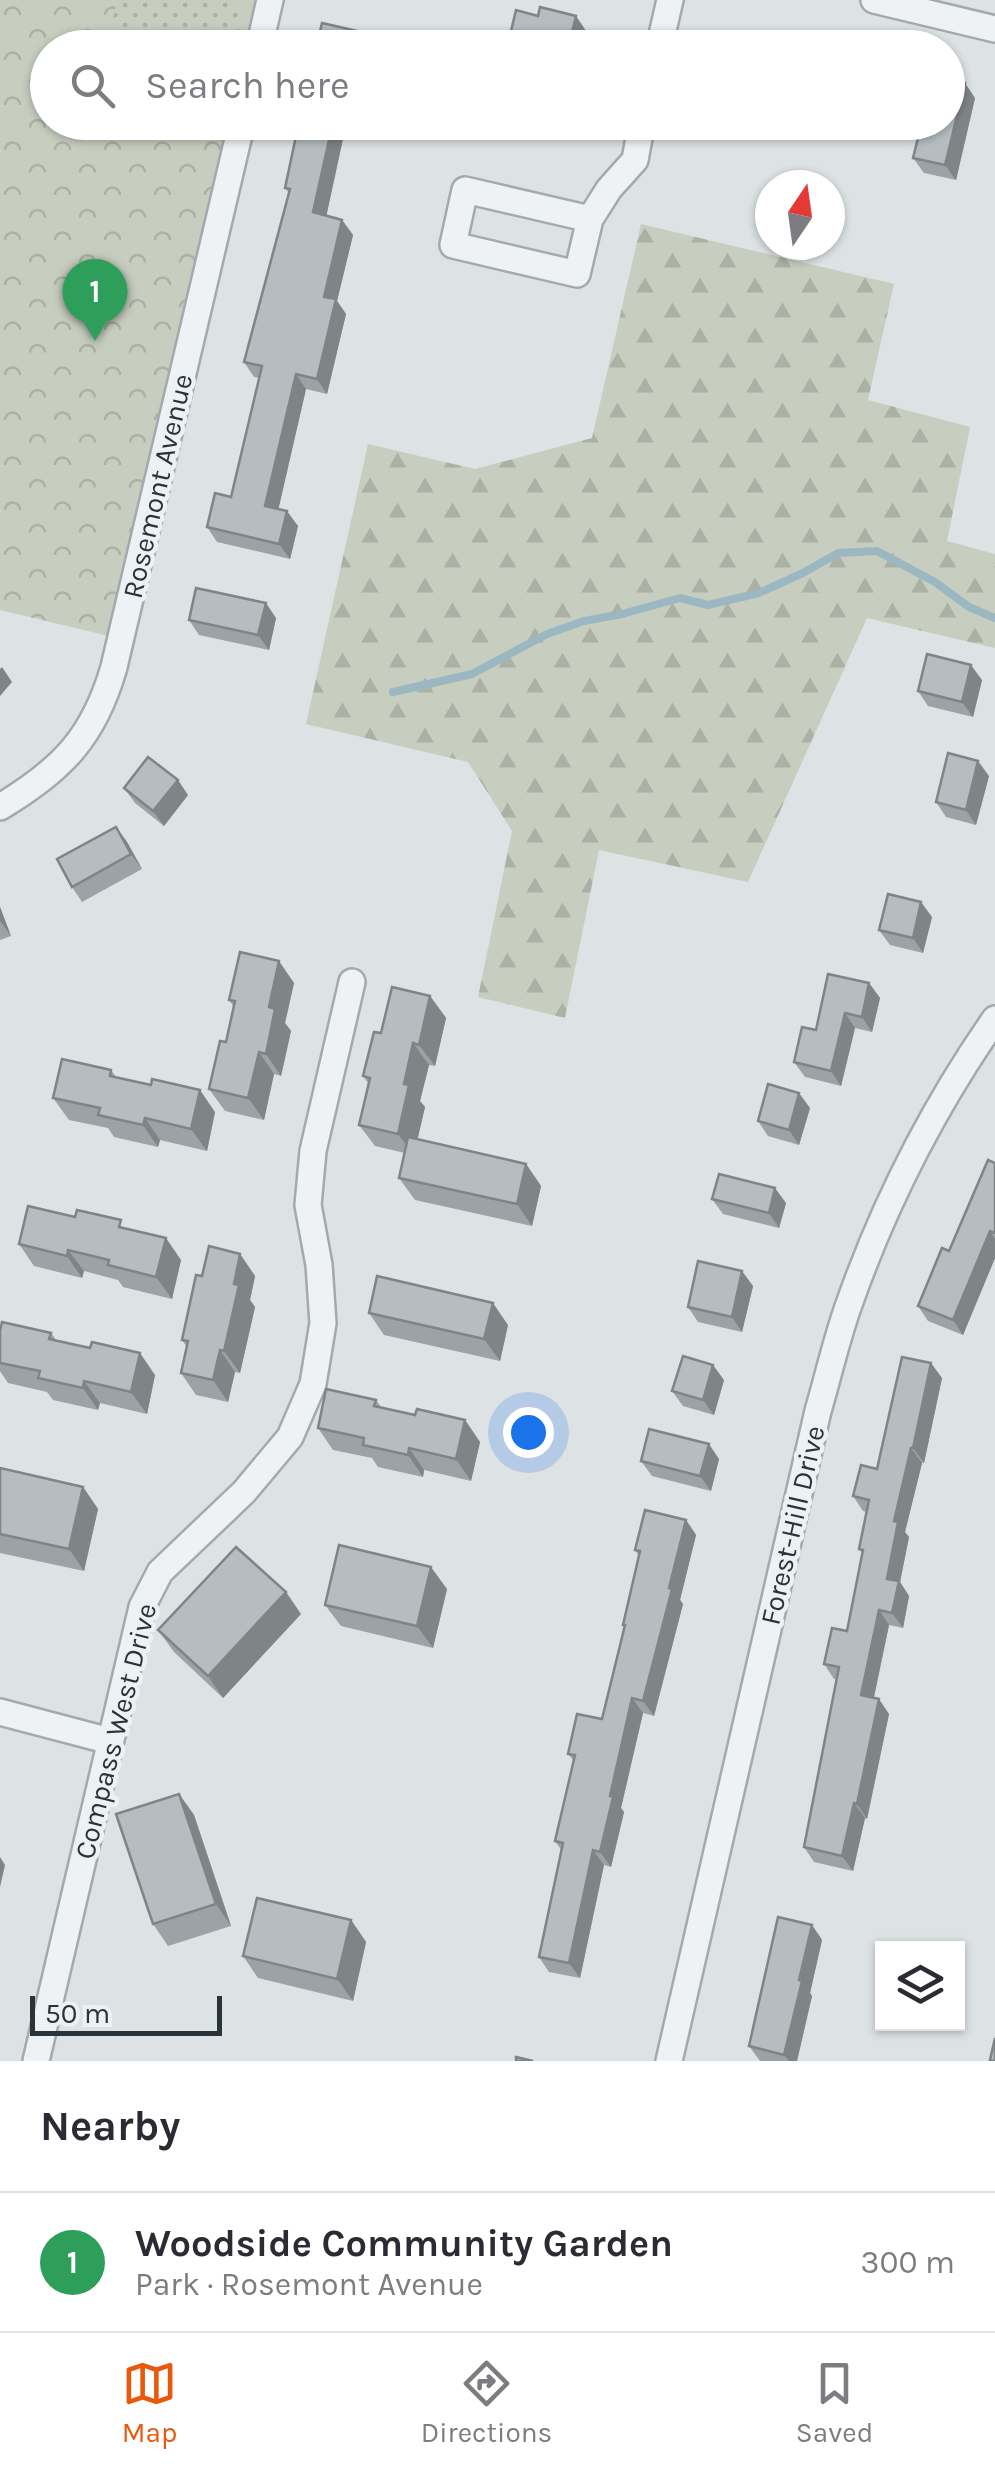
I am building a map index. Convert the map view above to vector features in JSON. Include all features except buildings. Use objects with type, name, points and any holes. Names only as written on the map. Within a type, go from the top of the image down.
[{"type":"street","points":[[263,30],[270,0]]},
{"type":"street","points":[[663,30],[670,0]]},
{"type":"street","points":[[874,0],[995,29]]},
{"type":"street","name":"Rosemont Avenue","points":[[0,808],[78,746],[106,696],[238,140]]},
{"type":"street","points":[[590,219],[466,190],[453,245],[577,274],[590,219],[609,188],[635,160],[639,140]]},
{"type":"street","name":"Compass West Drive","points":[[36,2061],[142,1606],[160,1572],[244,1492],[290,1437],[313,1384],[324,1323],[308,1205],[314,1151],[352,982]]},
{"type":"street","name":"Forest-Hill Drive","points":[[669,2061],[818,1411],[847,1309],[917,1145],[995,1018]]},
{"type":"street","points":[[0,1712],[110,1741]]},
{"type":"green space","points":[[0,0],[270,0],[263,30],[30,30],[30,140],[238,140],[121,639],[0,610]]},
{"type":"green space","points":[[117,0],[244,0],[237,30],[111,30]]},
{"type":"green space","points":[[641,224],[755,251],[755,260],[793,260],[894,284],[868,400],[970,427],[947,541],[995,554],[995,648],[867,618],[748,882],[599,850],[565,1018],[478,997],[512,831],[468,762],[306,724],[368,444],[475,469],[592,438]]},
{"type":"waterway","points":[[393,692],[472,674],[547,634],[584,621],[680,598],[708,605],[759,593],[838,553],[877,551],[935,582],[969,607],[995,618]]},
{"type":"place","name":"Woodside Community Garden","points":[[95,341]]}]
